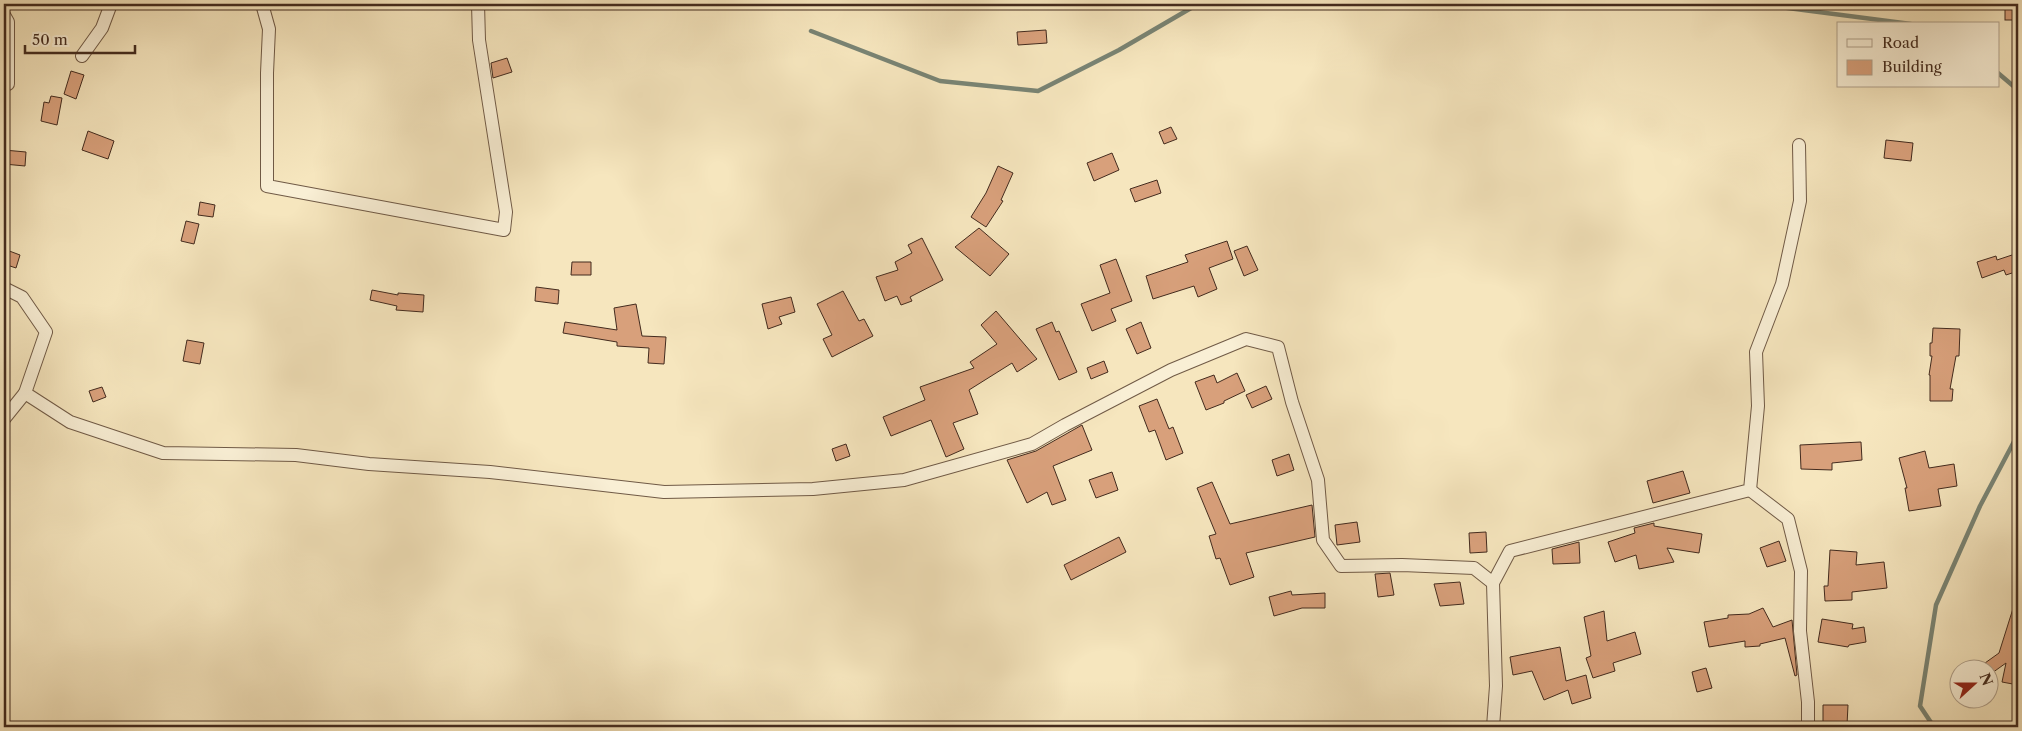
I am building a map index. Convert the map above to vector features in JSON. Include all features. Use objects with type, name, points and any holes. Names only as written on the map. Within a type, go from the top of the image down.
[{"type":"street","points":[[82,56],[102,28],[110,4]]},
{"type":"street","points":[[262,4],[270,29],[267,73],[267,186],[504,230],[506,212],[479,40],[478,4]]},
{"type":"street","points":[[4,16],[8,22],[8,84]]},
{"type":"street","points":[[1750,490],[1758,406],[1756,352],[1782,284],[1800,201],[1799,145]]},
{"type":"street","points":[[4,288],[22,297],[46,332],[25,392],[4,419]]},
{"type":"street","points":[[25,392],[70,422],[163,453],[296,455],[369,464],[490,472],[664,492],[814,489],[904,480],[1032,444],[1065,424],[1171,370],[1246,339],[1278,348],[1292,402],[1318,480],[1323,540],[1341,566],[1402,565],[1474,568],[1493,583]]},
{"type":"street","points":[[1493,727],[1496,686],[1493,583],[1510,551],[1750,490]]},
{"type":"street","points":[[1750,490],[1788,519],[1801,571],[1800,631],[1808,702],[1808,727]]},
{"type":"building","points":[[2005,4],[2018,4],[2018,20],[2005,20]]},
{"type":"building","points":[[1046,30],[1047,43],[1018,45],[1017,32]]},
{"type":"building","points":[[507,58],[512,72],[493,78],[491,63]]},
{"type":"building","points":[[71,71],[84,75],[76,99],[64,94]]},
{"type":"building","points":[[51,96],[62,98],[57,125],[41,121],[44,102],[49,103]]},
{"type":"building","points":[[1171,127],[1177,139],[1164,144],[1159,132]]},
{"type":"building","points":[[88,131],[114,141],[108,159],[82,150]]},
{"type":"building","points":[[1886,140],[1913,143],[1911,161],[1884,158]]},
{"type":"building","points":[[4,150],[26,152],[25,166],[4,164]]},
{"type":"building","points":[[1112,153],[1119,170],[1094,181],[1087,163]]},
{"type":"building","points":[[998,166],[1013,173],[1001,200],[1003,201],[986,227],[971,217],[986,193]]},
{"type":"building","points":[[1157,180],[1161,193],[1135,202],[1130,189]]},
{"type":"building","points":[[200,202],[215,205],[213,217],[198,215]]},
{"type":"building","points":[[186,221],[199,224],[194,244],[181,241]]},
{"type":"building","points":[[979,228],[1009,254],[990,276],[955,247]]},
{"type":"building","points":[[922,238],[943,280],[910,297],[912,301],[901,305],[897,296],[885,301],[876,277],[898,270],[895,262],[912,253],[908,245]]},
{"type":"building","points":[[1227,241],[1233,259],[1209,268],[1217,289],[1198,297],[1194,286],[1153,299],[1146,276],[1188,262],[1185,255]]},
{"type":"building","points":[[1247,246],[1258,270],[1244,276],[1234,251]]},
{"type":"building","points":[[4,249],[20,255],[16,268],[4,264]]},
{"type":"building","points":[[2018,253],[2018,271],[2006,275],[2004,270],[1982,278],[1977,262],[1996,256],[1997,260]]},
{"type":"building","points":[[1116,259],[1132,301],[1111,309],[1116,321],[1092,331],[1081,304],[1110,293],[1100,265]]},
{"type":"building","points":[[572,262],[591,262],[591,275],[571,275]]},
{"type":"building","points":[[536,287],[559,290],[558,304],[535,301]]},
{"type":"building","points":[[372,290],[398,295],[398,293],[424,295],[423,312],[396,310],[397,306],[370,300]]},
{"type":"building","points":[[843,291],[859,321],[864,319],[873,336],[832,357],[823,339],[832,335],[817,304]]},
{"type":"building","points":[[791,297],[795,312],[779,317],[782,324],[768,329],[762,304]]},
{"type":"building","points":[[636,304],[642,336],[666,337],[664,364],[648,363],[649,348],[617,346],[617,342],[563,333],[565,322],[617,330],[614,308]]},
{"type":"building","points":[[996,311],[1037,359],[1017,372],[1012,363],[969,390],[978,414],[953,423],[964,449],[946,457],[931,420],[891,436],[883,417],[925,400],[920,387],[974,368],[970,362],[997,344],[981,325]]},
{"type":"building","points":[[1052,322],[1056,332],[1059,331],[1077,372],[1059,380],[1036,329]]},
{"type":"building","points":[[1141,322],[1151,348],[1137,354],[1126,329]]},
{"type":"building","points":[[1933,328],[1960,329],[1959,356],[1956,356],[1950,389],[1953,389],[1952,401],[1930,401],[1929,375],[1932,356],[1930,356],[1930,343],[1932,343]]},
{"type":"building","points":[[187,340],[204,343],[200,364],[183,361]]},
{"type":"building","points":[[1104,361],[1108,372],[1091,379],[1087,368]]},
{"type":"building","points":[[1237,373],[1245,391],[1224,401],[1224,403],[1206,410],[1195,382],[1214,375],[1217,383]]},
{"type":"building","points":[[1266,386],[1272,399],[1252,408],[1246,395]]},
{"type":"building","points":[[102,387],[106,397],[93,402],[89,391]]},
{"type":"building","points":[[1157,399],[1169,429],[1173,427],[1183,453],[1166,460],[1155,430],[1149,432],[1139,406]]},
{"type":"building","points":[[1082,425],[1092,450],[1053,466],[1066,500],[1052,505],[1047,492],[1027,503],[1007,460],[1036,451]]},
{"type":"building","points":[[1861,442],[1862,460],[1832,463],[1832,470],[1801,469],[1800,445]]},
{"type":"building","points":[[846,444],[850,456],[836,461],[832,449]]},
{"type":"building","points":[[1925,451],[1929,468],[1954,464],[1957,486],[1938,489],[1941,506],[1909,511],[1905,488],[1907,488],[1899,458]]},
{"type":"building","points":[[1289,454],[1294,470],[1277,476],[1272,460]]},
{"type":"building","points":[[1683,471],[1690,493],[1653,503],[1647,481]]},
{"type":"building","points":[[1112,472],[1118,490],[1096,498],[1089,480]]},
{"type":"building","points":[[1212,482],[1230,524],[1312,505],[1315,537],[1246,553],[1254,577],[1230,585],[1220,558],[1216,559],[1209,536],[1216,534],[1197,488]]},
{"type":"building","points":[[1357,522],[1360,542],[1337,545],[1335,525]]},
{"type":"building","points":[[1654,523],[1654,526],[1702,534],[1699,553],[1667,548],[1674,562],[1639,569],[1636,555],[1615,562],[1608,542],[1635,533],[1634,528]]},
{"type":"building","points":[[1486,532],[1487,552],[1470,553],[1469,533]]},
{"type":"building","points":[[1119,537],[1126,552],[1071,580],[1064,565]]},
{"type":"building","points":[[1779,541],[1786,561],[1767,567],[1760,548]]},
{"type":"building","points":[[1579,542],[1580,563],[1553,564],[1552,549]]},
{"type":"building","points":[[1830,550],[1857,552],[1856,565],[1884,562],[1887,588],[1852,592],[1852,600],[1825,601],[1824,586],[1828,586]]},
{"type":"building","points":[[1390,573],[1394,595],[1378,597],[1375,574]]},
{"type":"building","points":[[1460,582],[1464,604],[1440,606],[1434,584]]},
{"type":"building","points":[[1291,591],[1292,595],[1325,593],[1325,608],[1302,608],[1274,616],[1269,597]]},
{"type":"building","points":[[2016,599],[2018,599],[2018,685],[2002,682],[2006,663],[2000,667],[2000,658],[1992,658],[1999,653]]},
{"type":"building","points":[[1763,608],[1773,627],[1792,620],[1797,675],[1795,676],[1785,638],[1760,644],[1760,646],[1745,647],[1745,641],[1709,647],[1704,622],[1728,618],[1728,615],[1749,614]]},
{"type":"building","points":[[1604,611],[1607,641],[1635,632],[1641,654],[1613,663],[1615,671],[1593,678],[1586,658],[1591,656],[1584,617]]},
{"type":"building","points":[[1822,619],[1853,624],[1852,629],[1864,627],[1866,642],[1849,645],[1848,647],[1818,642]]},
{"type":"building","points":[[1560,647],[1566,681],[1586,675],[1591,698],[1572,704],[1568,690],[1544,700],[1532,671],[1513,675],[1510,657]]},
{"type":"building","points":[[1706,668],[1712,688],[1697,692],[1692,672]]},
{"type":"building","points":[[1823,705],[1848,705],[1847,725],[1823,724]]},
{"type":"waterway","points":[[811,31],[940,81],[1038,91],[1119,50],[1198,4]]},
{"type":"waterway","points":[[1756,4],[1896,22]]},
{"type":"waterway","points":[[2000,75],[2018,90]]},
{"type":"waterway","points":[[1934,727],[1920,706],[1936,605],[1980,506],[2018,434]]}]
